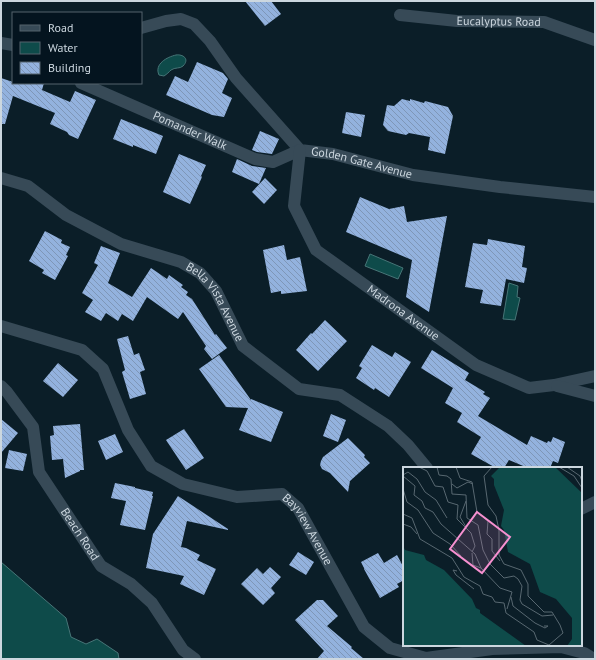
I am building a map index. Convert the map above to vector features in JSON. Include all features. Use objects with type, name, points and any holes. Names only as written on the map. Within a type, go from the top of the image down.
[{"type":"street","name":"Eucalyptus Road","points":[[400,16],[457,22],[544,22],[595,40]]},
{"type":"street","name":"Golden Gate Avenue","points":[[142,28],[166,21],[181,19],[194,24],[210,41],[236,78],[300,150],[333,154],[412,175],[500,187],[595,197]]},
{"type":"street","points":[[1,43],[12,45]]},
{"type":"street","name":"Pomander Walk","points":[[83,84],[255,159],[273,162],[300,150]]},
{"type":"street","name":"Madrona Avenue","points":[[300,150],[294,206],[316,250],[476,365],[529,388],[554,385],[595,376]]},
{"type":"street","name":"Bella Vista Avenue","points":[[1,178],[28,186],[66,215],[121,244],[181,262],[200,273],[216,292],[243,346],[298,389],[340,395],[388,426],[408,445],[426,467]]},
{"type":"street","name":"Bayview Avenue","points":[[1,326],[82,350],[102,369],[128,430],[151,466],[183,484],[237,497],[282,494],[298,508],[364,627],[390,648],[426,658],[463,654],[492,648],[561,647],[584,653],[594,659]]},
{"type":"street","points":[[554,385],[595,396]]},
{"type":"street","name":"Beach Road","points":[[1,386],[33,427],[39,472],[101,566],[132,584],[152,603],[183,650],[195,659]]},
{"type":"street","points":[[582,508],[595,502]]},
{"type":"water","points":[[176,55],[181,55],[186,59],[183,66],[173,69],[164,76],[159,75],[158,68],[160,64],[165,59]]},
{"type":"water","points":[[370,254],[403,268],[398,279],[365,266]]},
{"type":"water","points":[[509,283],[518,286],[517,297],[520,298],[515,320],[503,319]]},
{"type":"water","points":[[1,562],[66,618],[71,637],[86,644],[97,639],[118,653],[119,659],[1,659]]},
{"type":"building","points":[[245,1],[271,1],[281,14],[265,26]]},
{"type":"building","points":[[197,62],[223,73],[228,79],[222,93],[232,98],[224,117],[212,115],[166,95],[175,76],[188,82]]},
{"type":"building","points":[[1,78],[12,82],[12,84],[44,84],[42,90],[70,102],[75,91],[96,100],[78,139],[50,124],[55,113],[13,96],[5,124],[1,124]]},
{"type":"building","points":[[402,99],[410,101],[410,99],[424,103],[425,101],[448,107],[453,116],[445,154],[428,150],[430,137],[409,133],[406,135],[388,131],[383,125],[387,105],[394,106]]},
{"type":"building","points":[[346,112],[365,115],[361,137],[342,133]]},
{"type":"building","points":[[121,119],[163,136],[156,154],[113,139]]},
{"type":"building","points":[[260,131],[279,139],[272,154],[252,150]]},
{"type":"building","points":[[179,154],[206,165],[190,204],[163,192]]},
{"type":"building","points":[[237,159],[252,166],[266,168],[259,184],[232,172]]},
{"type":"building","points":[[265,178],[277,190],[264,204],[252,192]]},
{"type":"building","points":[[360,197],[389,209],[404,206],[407,222],[447,216],[429,312],[406,297],[412,260],[346,232]]},
{"type":"building","points":[[45,231],[62,240],[61,243],[70,247],[66,255],[68,256],[55,280],[42,273],[44,270],[29,261]]},
{"type":"building","points":[[488,239],[525,246],[522,267],[527,268],[524,283],[506,279],[501,306],[480,303],[483,290],[465,287],[473,243],[487,245]]},
{"type":"building","points":[[284,245],[287,260],[300,257],[307,291],[281,294],[281,291],[271,293],[263,250]]},
{"type":"building","points":[[101,246],[120,253],[108,283],[132,297],[151,268],[167,279],[169,275],[183,285],[181,287],[188,292],[186,295],[192,299],[215,335],[216,334],[227,348],[212,359],[204,349],[206,346],[183,312],[178,319],[147,297],[133,321],[122,314],[118,321],[106,313],[101,321],[85,312],[93,300],[82,293],[98,265],[94,263]]},
{"type":"building","points":[[325,320],[347,341],[318,371],[296,350]]},
{"type":"building","points":[[128,336],[134,355],[139,353],[145,370],[140,372],[146,394],[130,399],[122,372],[125,370],[117,339]]},
{"type":"building","points":[[372,345],[392,357],[395,352],[411,362],[389,397],[375,388],[374,390],[356,378],[362,368],[359,366]]},
{"type":"building","points":[[432,350],[469,373],[465,380],[485,392],[483,394],[490,398],[478,416],[527,445],[531,436],[547,443],[548,441],[551,442],[553,437],[565,442],[558,463],[553,461],[550,467],[526,467],[509,460],[505,467],[494,467],[471,454],[481,437],[457,422],[462,413],[445,403],[453,388],[421,368]]},
{"type":"building","points":[[219,355],[251,400],[283,412],[271,442],[239,430],[248,408],[226,407],[199,369]]},
{"type":"building","points":[[58,363],[78,380],[63,397],[43,381]]},
{"type":"building","points":[[331,414],[346,420],[338,442],[323,436]]},
{"type":"building","points":[[1,419],[18,433],[1,453]]},
{"type":"building","points":[[80,424],[84,470],[80,470],[65,478],[63,459],[52,460],[50,436],[54,435],[53,426]]},
{"type":"building","points":[[184,429],[204,458],[186,470],[166,440]]},
{"type":"building","points":[[115,434],[123,452],[106,460],[98,441]]},
{"type":"building","points":[[348,438],[365,455],[364,457],[370,463],[350,481],[348,492],[330,473],[322,469],[320,465],[323,457]]},
{"type":"building","points":[[9,450],[27,454],[23,471],[5,468]]},
{"type":"building","points":[[115,483],[153,492],[145,530],[120,525],[126,501],[111,498]]},
{"type":"building","points":[[178,496],[228,529],[187,521],[181,547],[200,555],[197,560],[216,569],[204,595],[180,584],[184,576],[146,568],[153,534]]},
{"type":"building","points":[[298,552],[314,562],[306,575],[289,565]]},
{"type":"building","points":[[378,553],[384,563],[397,555],[403,566],[403,581],[397,584],[399,587],[380,598],[361,562]]},
{"type":"building","points":[[270,567],[281,577],[271,588],[275,593],[263,605],[241,584],[257,568],[263,574]]},
{"type":"building","points":[[317,600],[323,600],[338,616],[327,626],[364,659],[317,659],[324,651],[295,620]]}]
